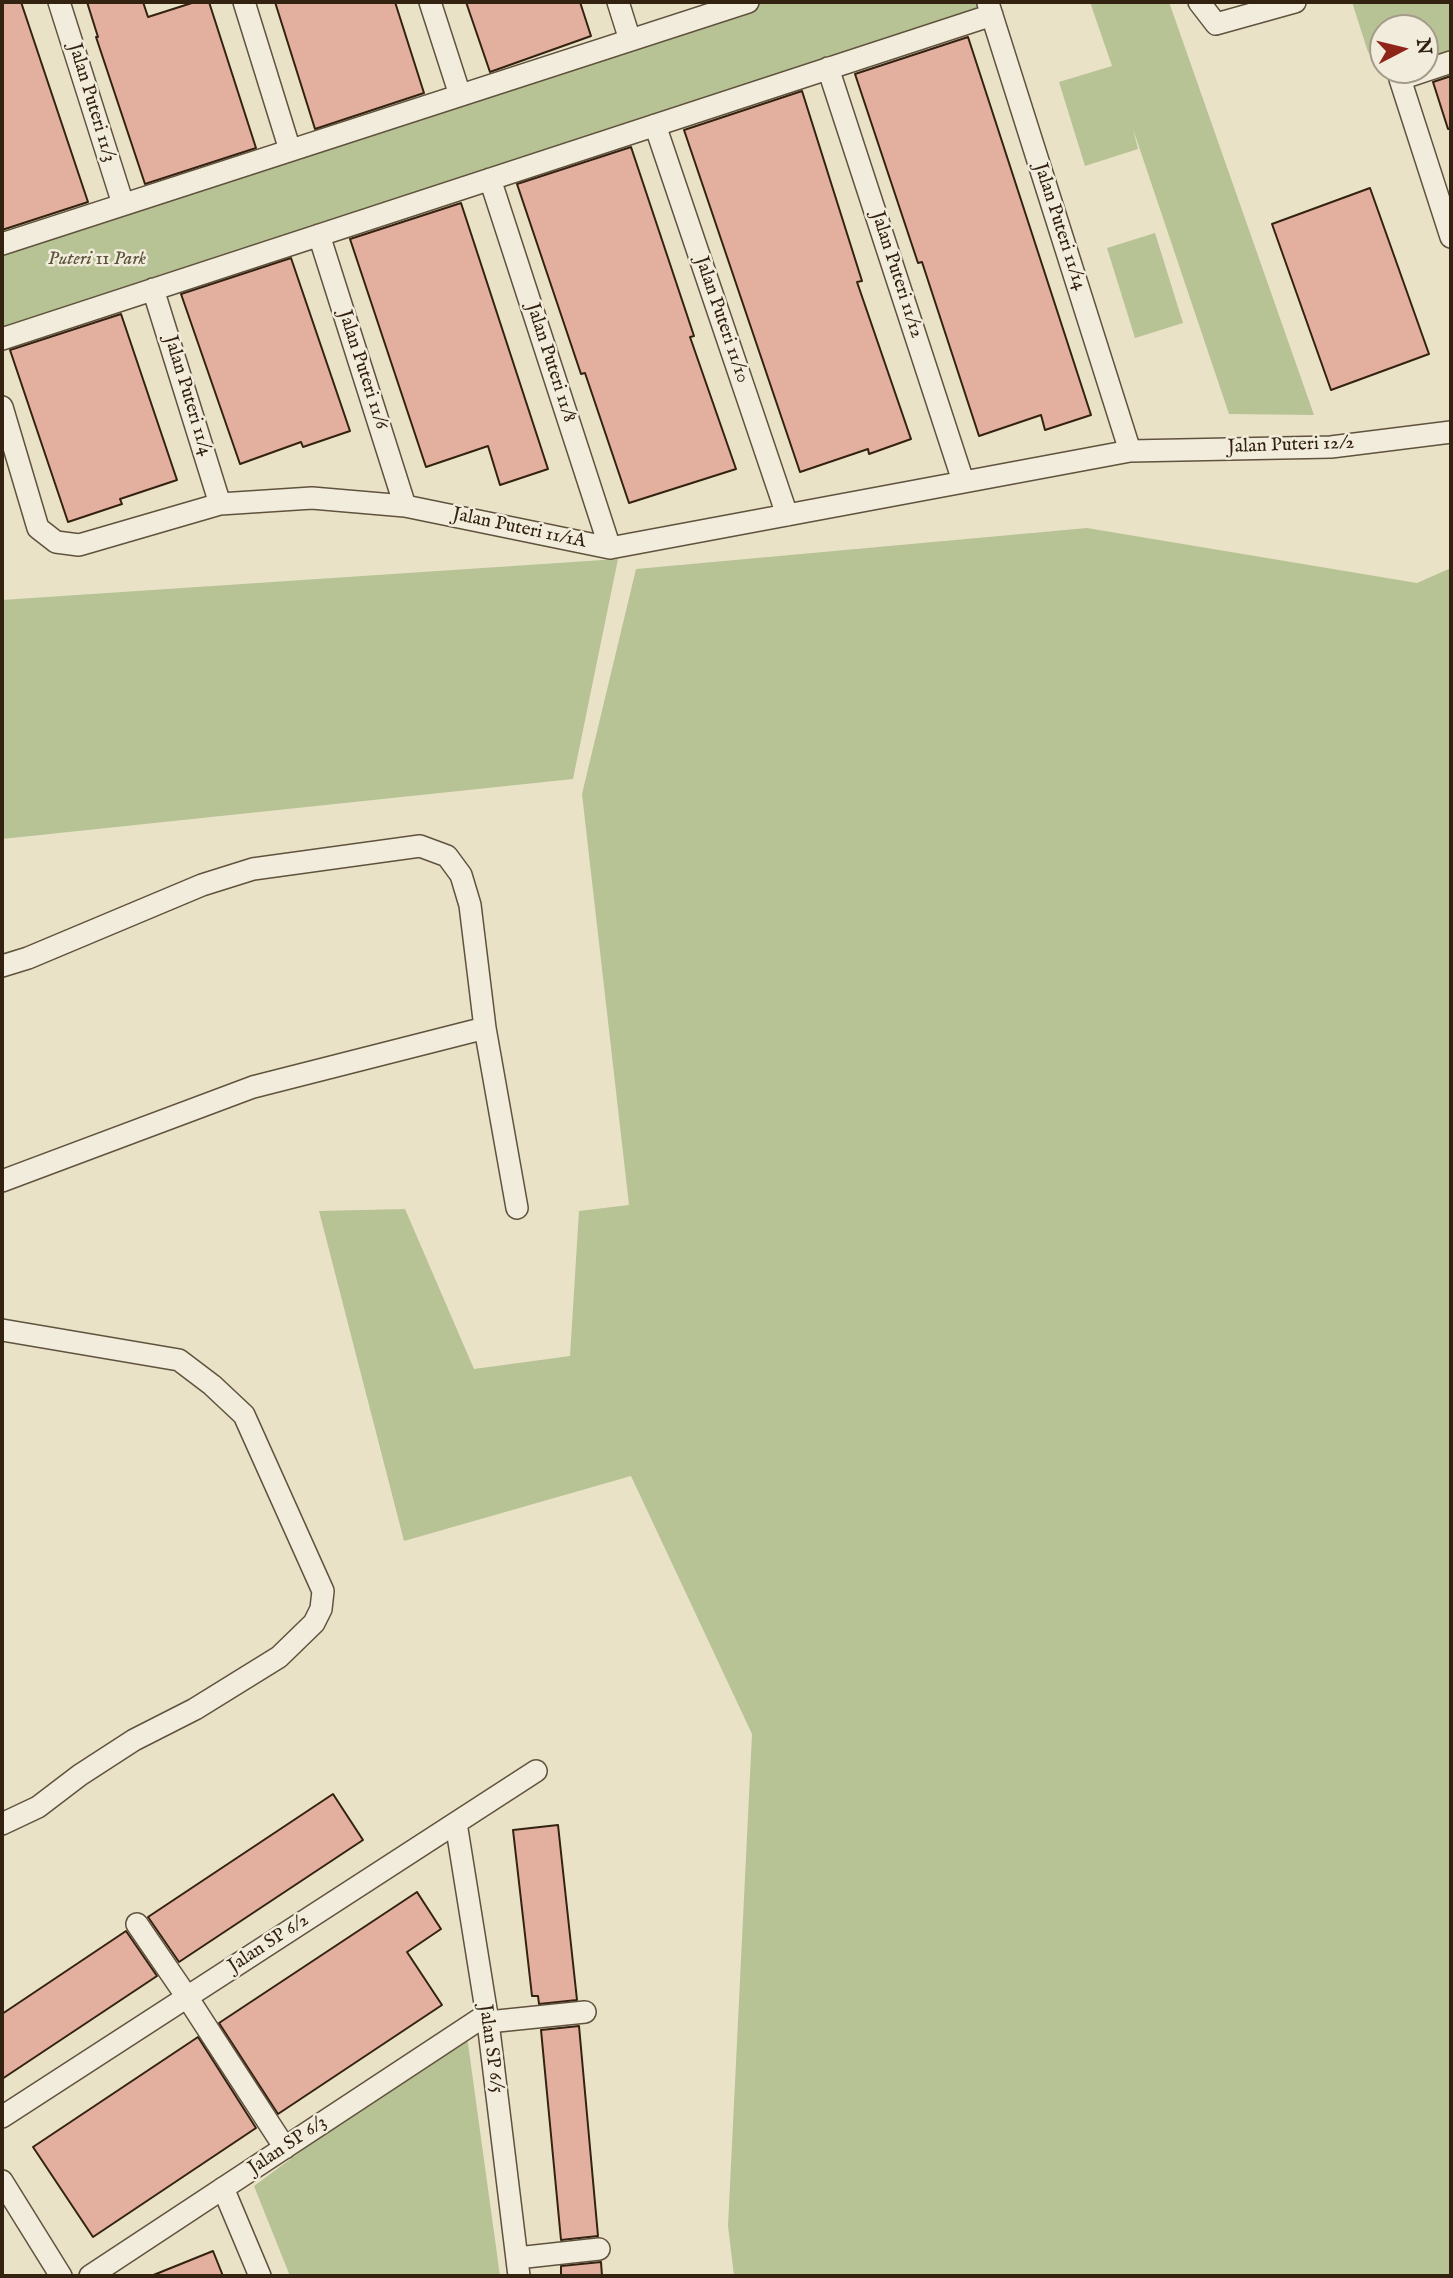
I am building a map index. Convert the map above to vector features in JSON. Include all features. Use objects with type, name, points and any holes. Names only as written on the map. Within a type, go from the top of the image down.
[{"type":"street","name":"Jalan Puteri 11/3","points":[[59,2],[123,204]]},
{"type":"street","points":[[244,2],[290,150]]},
{"type":"street","points":[[429,2],[460,95]]},
{"type":"street","points":[[618,2],[630,40]]},
{"type":"street","points":[[2,244],[748,2]]},
{"type":"street","points":[[1199,3],[1216,24],[1296,2]]},
{"type":"street","points":[[2,339],[828,68],[990,8]]},
{"type":"street","name":"Jalan Puteri 11/14","points":[[990,8],[1130,451]]},
{"type":"street","points":[[1451,62],[1399,79],[1451,237]]},
{"type":"street","name":"Jalan Puteri 11/12","points":[[828,68],[963,481]]},
{"type":"street","name":"Jalan Puteri 11/10","points":[[655,125],[787,515]]},
{"type":"street","name":"Jalan Puteri 11/8","points":[[491,179],[610,548]]},
{"type":"street","name":"Jalan Puteri 11/6","points":[[319,235],[405,506]]},
{"type":"street","name":"Jalan Puteri 11/4","points":[[153,289],[220,504]]},
{"type":"street","name":"Jalan Puteri 11/1A","points":[[2,407],[38,528],[57,542],[79,545],[220,504],[312,498],[405,506],[610,548],[1130,451]]},
{"type":"street","name":"Jalan Puteri 12/2","points":[[1130,451],[1331,447],[1451,432]]},
{"type":"street","points":[[2,967],[202,885],[253,869],[420,846],[447,856],[461,875],[470,905],[485,1028],[517,1208]]},
{"type":"street","points":[[2,1181],[253,1087],[485,1028]]},
{"type":"street","points":[[2,1330],[179,1360],[212,1385],[244,1415],[323,1591],[321,1609],[314,1623],[279,1657],[195,1709],[134,1740],[80,1775],[38,1807],[2,1824]]},
{"type":"street","name":"Jalan SP 6/2","points":[[2,2117],[536,1771]]},
{"type":"street","name":"Jalan SP 6/5","points":[[456,1823],[487,2018],[518,2267]]},
{"type":"street","points":[[137,1924],[285,2148]]},
{"type":"street","points":[[487,2018],[585,2012]]},
{"type":"street","name":"Jalan SP 6/3","points":[[90,2276],[487,2018]]},
{"type":"street","points":[[2,2181],[61,2276]]},
{"type":"street","points":[[223,2188],[260,2276]]},
{"type":"street","points":[[518,2267],[599,2249]]},
{"type":"green space","name":"Puteri 11 Park","points":[[748,2],[988,2],[992,15],[2,339],[2,244]]},
{"type":"green space","points":[[1090,2],[1169,2],[1314,415],[1229,414],[1133,129],[1138,149],[1085,166],[1059,82],[1112,66]]},
{"type":"green space","points":[[1352,2],[1451,2],[1451,62],[1439,66],[1439,14],[1369,14],[1368,52]]},
{"type":"green space","points":[[1155,233],[1183,323],[1135,338],[1107,248]]},
{"type":"green space","points":[[1087,528],[1417,583],[1451,568],[1451,2276],[734,2276],[728,2226],[752,1734],[631,1476],[404,1541],[319,1211],[405,1209],[474,1369],[570,1356],[579,1211],[629,1205],[582,794],[636,569]]},
{"type":"green space","points":[[618,559],[573,779],[2,839],[2,600]]},
{"type":"green space","points":[[466,2029],[500,2276],[290,2276],[254,2186]]},
{"type":"building","points":[[2,2],[21,2],[88,202],[2,230]]},
{"type":"building","points":[[87,2],[143,2],[148,17],[195,2],[209,2],[256,148],[145,184]]},
{"type":"building","points":[[275,2],[395,2],[424,93],[315,129]]},
{"type":"building","points":[[466,2],[580,2],[591,36],[490,72]]},
{"type":"building","points":[[968,37],[1091,415],[1045,430],[1041,415],[979,436],[922,262],[918,263],[855,74]]},
{"type":"building","points":[[1451,76],[1451,128],[1448,129],[1434,84],[1439,84],[1439,80]]},
{"type":"building","points":[[802,91],[862,281],[857,282],[911,439],[869,454],[868,449],[800,472],[684,130]]},
{"type":"building","points":[[631,147],[694,336],[690,337],[736,469],[629,503],[585,373],[581,374],[517,184]]},
{"type":"building","points":[[1370,188],[1429,354],[1331,390],[1272,224]]},
{"type":"building","points":[[461,203],[548,469],[500,485],[488,446],[426,467],[350,239]]},
{"type":"building","points":[[291,258],[350,431],[303,447],[301,442],[240,464],[181,294]]},
{"type":"building","points":[[121,314],[177,480],[120,499],[122,504],[68,522],[10,350]]},
{"type":"building","points":[[333,1794],[363,1840],[179,1962],[148,1917]]},
{"type":"building","points":[[558,1825],[577,2000],[539,2004],[538,1996],[532,1996],[513,1830]]},
{"type":"building","points":[[417,1892],[441,1929],[407,1952],[442,2005],[278,2114],[219,2023]]},
{"type":"building","points":[[126,1931],[157,1976],[2,2079],[2,2014]]},
{"type":"building","points":[[579,2026],[598,2236],[561,2240],[541,2030]]},
{"type":"building","points":[[198,2037],[256,2128],[93,2237],[33,2147]]},
{"type":"building","points":[[213,2251],[223,2276],[151,2276]]},
{"type":"building","points":[[601,2262],[602,2276],[561,2276],[561,2266]]}]
